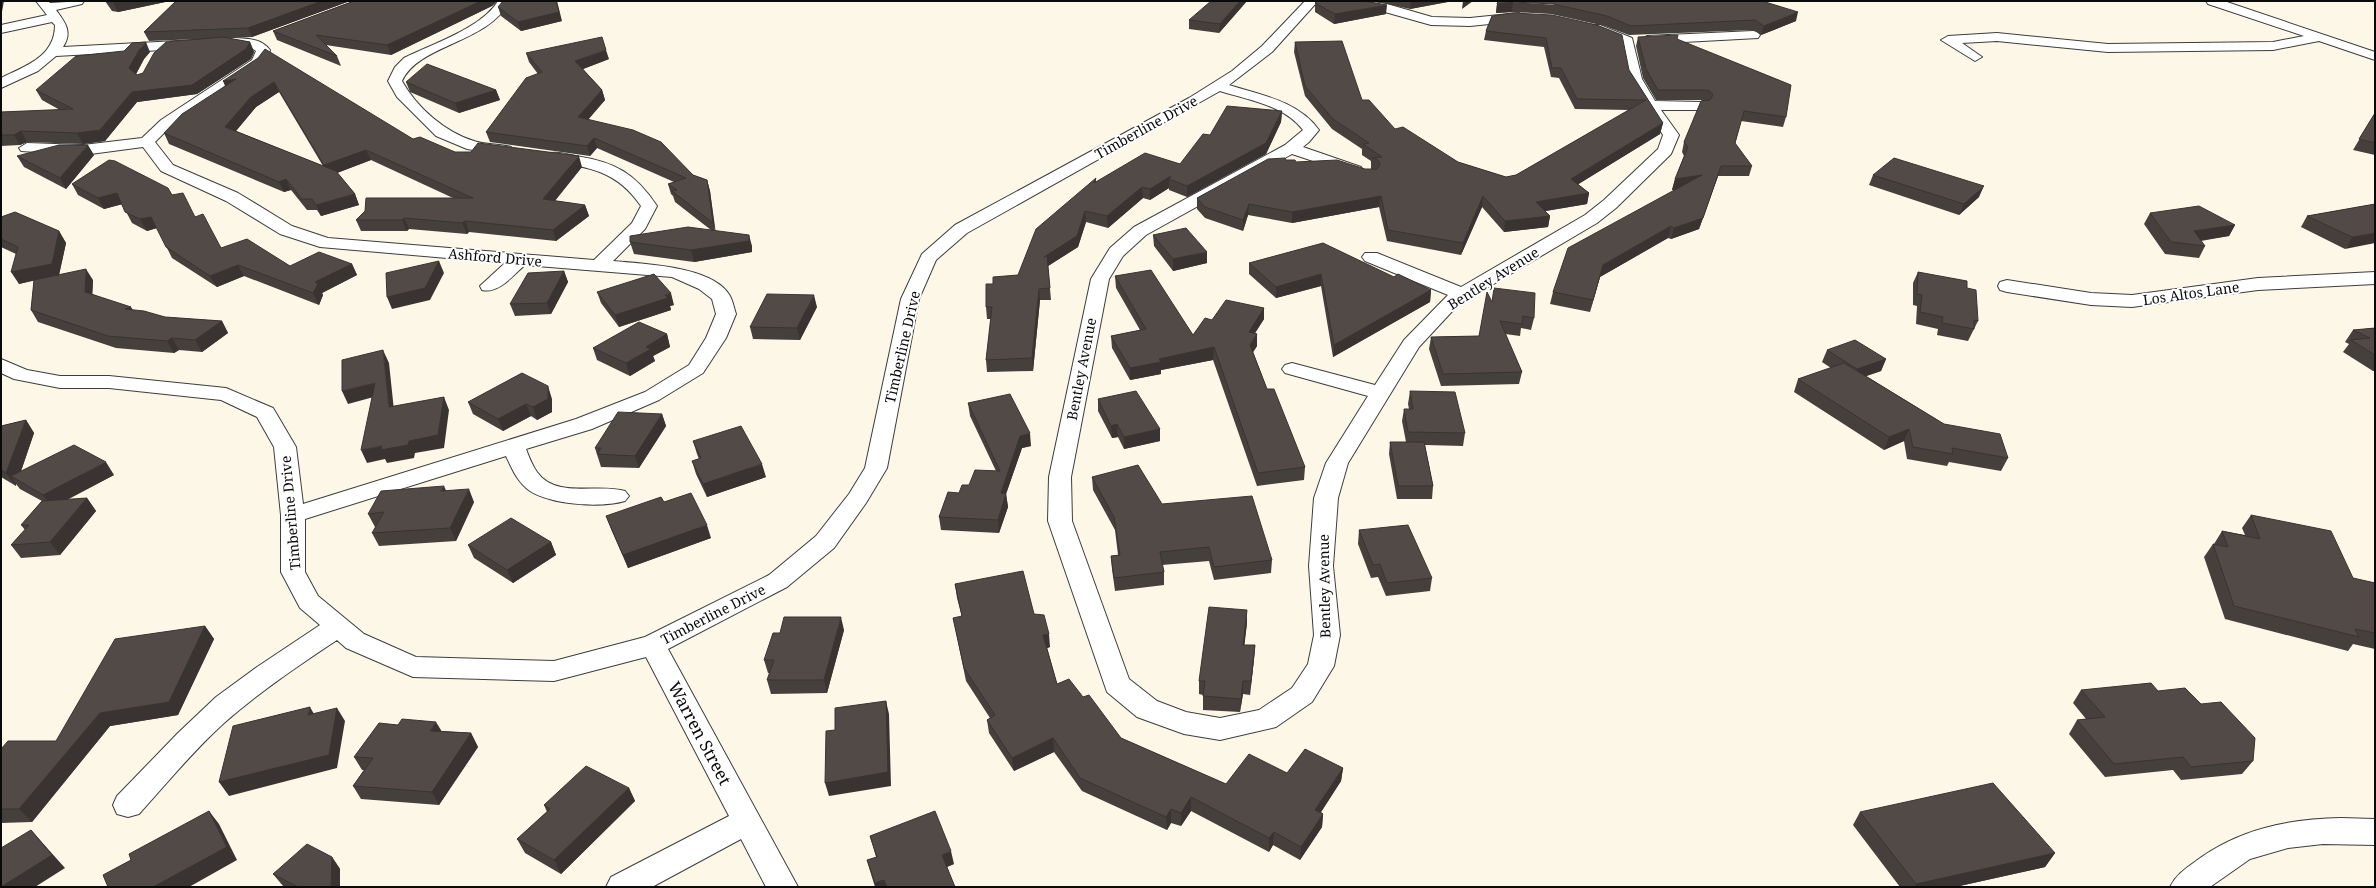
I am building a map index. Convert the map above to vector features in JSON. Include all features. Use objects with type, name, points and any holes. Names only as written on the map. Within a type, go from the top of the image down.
[{"type":"street","points":[[1,29],[48,8],[78,1]]},
{"type":"street","points":[[504,1],[502,8],[489,21],[409,61],[400,70],[395,81],[402,94],[441,133],[472,146],[523,153]]},
{"type":"street","name":"Timberline Drive","points":[[1,365],[21,375],[60,382],[109,382],[226,394],[265,413],[285,447],[293,515],[293,572],[309,602],[355,642],[413,668],[554,671],[653,645],[778,580],[825,542],[858,498],[876,468],[910,299],[928,258],[961,229],[1218,86],[1267,49],[1312,1]]},
{"type":"street","points":[[1341,1],[1379,7],[1431,21],[1470,22],[1512,17],[1538,18]]},
{"type":"street","points":[[2212,1],[2375,56]]},
{"type":"street","points":[[1,84],[33,67],[53,52],[60,40],[61,25],[48,8]]},
{"type":"street","points":[[1578,24],[1600,30],[1627,41],[1753,35]]},
{"type":"street","points":[[1975,57],[1948,40],[1997,37],[2108,48],[2273,46],[2321,37]]},
{"type":"street","points":[[27,148],[83,150],[147,142],[166,122],[257,63],[261,58],[263,50],[260,41],[53,52]]},
{"type":"street","name":"Bentley Avenue","points":[[1218,86],[1262,100],[1306,121],[1311,130],[1304,139],[1291,148],[1140,231],[1118,247],[1100,279],[1060,477],[1060,521],[1117,685],[1147,710],[1184,723],[1220,729],[1266,719],[1302,695],[1321,666],[1327,635],[1321,566],[1322,532],[1326,498],[1337,463],[1379,393],[1411,344],[1430,322],[1462,294],[1591,218],[1610,204],[1665,151],[1670,135],[1650,105],[1636,79],[1627,41]]},
{"type":"street","points":[[152,60],[166,46]]},
{"type":"street","points":[[1650,105],[1702,106]]},
{"type":"street","name":"Ashford Drive","points":[[147,142],[167,168],[232,196],[286,230],[319,240],[520,260],[675,272],[706,284],[720,297],[726,314],[716,338],[696,369],[652,396],[584,424],[293,515]]},
{"type":"street","points":[[1291,148],[1370,175]]},
{"type":"street","points":[[538,155],[594,162],[626,177],[640,191],[649,206],[639,225],[598,266]]},
{"type":"street","points":[[1371,256],[1462,294]]},
{"type":"street","points":[[489,286],[520,260]]},
{"type":"street","name":"Los Altos Lane","points":[[2007,286],[2090,298],[2132,301],[2258,284],[2375,278]]},
{"type":"street","points":[[1292,369],[1379,393]]},
{"type":"street","points":[[1,387],[21,375]]},
{"type":"street","points":[[513,446],[529,478],[536,485],[548,491],[617,496]]},
{"type":"street","points":[[128,805],[203,726],[225,706],[279,665],[337,626]]},
{"type":"street","name":"Warren Street","points":[[653,645],[782,887]]},
{"type":"street","points":[[622,887],[747,821]]},
{"type":"street","points":[[2186,887],[2219,862],[2239,850],[2261,842],[2325,831],[2375,832]]},
{"type":"building","points":[[176,1],[322,1],[248,28],[144,32]]},
{"type":"building","points":[[354,1],[481,1],[387,45],[316,35],[337,56],[273,31]]},
{"type":"building","points":[[503,1],[556,1],[559,12],[518,22],[498,7]]},
{"type":"building","points":[[1211,1],[1240,1],[1220,24],[1189,20]]},
{"type":"building","points":[[1318,1],[1364,1],[1387,5],[1335,14],[1315,3]]},
{"type":"building","points":[[1498,1],[1762,1],[1798,12],[1764,26],[1755,20],[1631,26],[1607,16],[1553,4],[1513,2],[1497,4]]},
{"type":"building","points":[[1513,13],[1552,15],[1597,25],[1622,35],[1629,70],[1663,123],[1571,179],[1589,193],[1536,202],[1550,216],[1505,221],[1483,196],[1463,243],[1388,230],[1381,196],[1292,212],[1249,204],[1243,220],[1205,207],[1197,198],[1268,159],[1285,158],[1286,160],[1295,160],[1296,162],[1337,160],[1365,169],[1377,169],[1380,165],[1378,160],[1372,158],[1382,157],[1363,144],[1369,143],[1333,119],[1305,86],[1295,42],[1342,41],[1362,100],[1369,100],[1395,129],[1403,127],[1458,162],[1506,177],[1516,175],[1646,100],[1577,99],[1561,68],[1552,68],[1546,38],[1486,31],[1492,16]]},
{"type":"building","points":[[1678,35],[1677,39],[1791,85],[1786,117],[1744,111],[1735,143],[1752,166],[1721,166],[1703,218],[1674,228],[1671,226],[1603,265],[1593,300],[1553,292],[1568,248],[1702,175],[1675,179],[1688,147],[1684,142],[1701,101],[1710,100],[1713,95],[1710,91],[1705,90],[1658,90],[1646,69],[1638,37]]},
{"type":"building","points":[[223,37],[250,42],[246,49],[192,85],[132,92],[100,130],[77,133],[21,131],[14,135],[1,135],[1,112],[73,109],[36,90],[76,56],[124,51],[132,43],[146,42],[139,50],[129,68],[137,75],[143,73],[154,53],[166,42]]},
{"type":"building","points":[[602,37],[606,50],[575,61],[602,90],[578,117],[633,130],[661,142],[693,175],[707,180],[713,223],[672,191],[677,190],[668,184],[686,178],[594,138],[587,146],[486,132],[526,78],[542,72],[526,53]]},
{"type":"building","points":[[265,49],[413,139],[420,137],[455,152],[471,152],[478,143],[579,156],[543,199],[585,205],[553,230],[465,221],[462,223],[404,218],[402,220],[356,220],[365,211],[366,198],[473,198],[366,150],[324,165],[274,82],[251,97],[225,127],[336,171],[355,194],[316,205],[312,199],[302,199],[286,179],[279,182],[164,133],[182,114],[236,79],[223,81],[258,58]]},
{"type":"building","points":[[427,64],[496,90],[455,103],[406,82]]},
{"type":"building","points":[[1227,106],[1282,111],[1266,143],[1187,186],[1169,179],[1171,176],[1150,189],[1142,187],[1107,216],[1085,211],[1077,236],[1044,257],[1047,256],[1050,288],[1039,289],[1032,358],[986,360],[992,307],[986,307],[986,284],[993,284],[993,277],[1018,275],[1036,229],[1096,178],[1094,183],[1145,153],[1180,164],[1203,134],[1210,135]]},
{"type":"building","points":[[2375,113],[2375,143],[2359,139]]},
{"type":"building","points":[[59,145],[88,145],[60,178],[17,156]]},
{"type":"building","points":[[1894,158],[1984,186],[1964,204],[1873,175]]},
{"type":"building","points":[[109,160],[115,161],[168,188],[172,195],[183,193],[195,217],[203,214],[221,248],[247,239],[290,266],[319,252],[352,264],[315,282],[318,284],[313,293],[238,265],[210,276],[166,247],[151,217],[140,219],[125,212],[117,193],[98,198],[72,184]]},
{"type":"building","points":[[2375,204],[2375,233],[2352,237],[2307,216]]},
{"type":"building","points":[[2199,206],[2235,225],[2194,231],[2205,246],[2171,242],[2150,213]]},
{"type":"building","points":[[15,212],[59,231],[52,264],[11,272],[18,247],[1,239],[1,217]]},
{"type":"building","points":[[688,227],[749,235],[749,241],[691,250],[630,242],[630,236]]},
{"type":"building","points":[[1186,228],[1207,252],[1173,259],[1153,235]]},
{"type":"building","points":[[1323,243],[1394,277],[1398,274],[1431,290],[1334,345],[1321,274],[1276,287],[1249,263]]},
{"type":"building","points":[[439,261],[425,288],[387,297],[386,273]]},
{"type":"building","points":[[86,269],[85,292],[131,307],[125,309],[144,311],[165,317],[222,321],[195,340],[172,338],[167,341],[108,336],[31,310],[34,280]]},
{"type":"building","points":[[1151,270],[1193,335],[1205,318],[1212,320],[1226,300],[1264,308],[1249,332],[1257,334],[1250,345],[1267,389],[1274,389],[1305,467],[1258,473],[1214,347],[1159,359],[1161,362],[1130,368],[1111,336],[1146,329],[1115,276]]},
{"type":"building","points":[[564,271],[547,303],[510,304],[528,273]]},
{"type":"building","points":[[1918,272],[1967,281],[1967,288],[1976,290],[1978,321],[1974,320],[1974,329],[1942,323],[1943,317],[1920,312],[1922,295],[1917,294]]},
{"type":"building","points":[[654,274],[671,293],[665,295],[668,298],[615,315],[597,292]]},
{"type":"building","points":[[1494,288],[1535,293],[1534,318],[1523,316],[1522,324],[1500,321],[1522,372],[1443,374],[1431,337],[1479,336],[1487,292],[1492,302]]},
{"type":"building","points":[[767,294],[814,295],[797,328],[750,327]]},
{"type":"building","points":[[639,322],[667,334],[646,347],[651,349],[626,363],[593,348]]},
{"type":"building","points":[[2375,328],[2375,355],[2351,340],[2370,338],[2353,330]]},
{"type":"building","points":[[1855,340],[1886,359],[1857,369],[1827,350]]},
{"type":"building","points":[[383,350],[389,407],[444,397],[438,435],[409,441],[408,445],[381,450],[382,446],[361,450],[375,383],[342,391],[342,360]]},
{"type":"building","points":[[1844,363],[1944,424],[2000,434],[2008,458],[1952,448],[1953,454],[1913,447],[1909,429],[1889,437],[1798,379]]},
{"type":"building","points":[[522,373],[548,386],[548,399],[533,407],[526,404],[498,419],[468,402]]},
{"type":"building","points":[[1136,391],[1160,429],[1124,437],[1117,424],[1111,426],[1098,399]]},
{"type":"building","points":[[1410,391],[1455,392],[1465,433],[1408,432],[1404,409],[1413,409]]},
{"type":"building","points":[[1010,394],[1030,433],[1020,436],[1001,493],[1006,494],[998,520],[939,517],[948,492],[959,493],[962,485],[969,485],[975,470],[1000,471],[968,403]]},
{"type":"building","points":[[618,412],[662,414],[635,456],[597,454],[601,448],[595,448]]},
{"type":"building","points":[[26,420],[6,473],[1,470],[1,426]]},
{"type":"building","points":[[741,426],[762,464],[703,484],[692,461],[701,458],[693,441]]},
{"type":"building","points":[[1390,442],[1424,442],[1433,486],[1398,486]]},
{"type":"building","points":[[74,445],[106,462],[43,495],[11,476]]},
{"type":"building","points":[[1138,465],[1162,504],[1252,496],[1272,560],[1214,567],[1209,547],[1160,552],[1164,572],[1114,578],[1111,556],[1120,555],[1114,517],[1092,477]]},
{"type":"building","points":[[444,486],[441,491],[469,489],[450,528],[372,533],[384,512],[368,514],[381,491]]},
{"type":"building","points":[[691,493],[707,525],[623,555],[606,516],[661,497],[664,502]]},
{"type":"building","points":[[87,498],[50,542],[11,545],[29,525],[21,525],[42,501]]},
{"type":"building","points":[[2251,515],[2331,531],[2353,578],[2375,583],[2375,633],[2355,629],[2359,637],[2234,606],[2213,544],[2228,547],[2222,531],[2260,539]]},
{"type":"building","points":[[511,518],[551,542],[507,570],[468,545]]},
{"type":"building","points":[[1408,525],[1432,578],[1387,583],[1380,564],[1373,565],[1359,530]]},
{"type":"building","points":[[1023,571],[1034,614],[1044,615],[1049,634],[1043,635],[1057,684],[1069,679],[1083,697],[1089,695],[1121,738],[1226,784],[1249,754],[1287,773],[1305,749],[1343,768],[1315,810],[1323,814],[1301,847],[1274,832],[1269,838],[1191,797],[1181,813],[1171,809],[1166,817],[1080,778],[1053,738],[1012,758],[987,720],[995,715],[964,668],[953,618],[962,616],[955,584]]},
{"type":"building","points":[[1209,607],[1247,610],[1243,645],[1255,645],[1251,681],[1243,681],[1241,699],[1203,696],[1205,681],[1199,681]]},
{"type":"building","points":[[784,617],[841,617],[824,680],[767,680],[774,660],[764,660],[773,633],[780,633]]},
{"type":"building","points":[[205,626],[169,702],[100,713],[19,809],[1,809],[1,749],[8,741],[56,741],[115,639]]},
{"type":"building","points":[[2151,683],[2158,691],[2185,688],[2201,704],[2221,702],[2255,738],[2253,761],[2191,767],[2183,757],[2114,764],[2077,720],[2105,717],[2081,690]]},
{"type":"building","points":[[886,701],[888,772],[825,783],[826,731],[835,730],[835,708]]},
{"type":"building","points":[[310,707],[308,715],[337,708],[329,755],[219,782],[233,726]]},
{"type":"building","points":[[402,719],[436,722],[430,731],[471,733],[432,792],[353,786],[373,758],[354,757],[379,723],[398,725]]},
{"type":"building","points":[[586,766],[629,788],[554,860],[517,839],[550,809],[544,805]]},
{"type":"building","points":[[1993,783],[2055,853],[1916,884],[1860,812]]},
{"type":"building","points":[[209,811],[227,847],[153,887],[108,887],[103,875],[131,860],[129,854]]},
{"type":"building","points":[[935,811],[951,851],[942,855],[955,887],[887,887],[884,880],[875,883],[867,860],[877,857],[870,836]]},
{"type":"building","points":[[31,830],[52,855],[1,887],[1,848]]},
{"type":"building","points":[[307,844],[332,857],[331,887],[298,887],[273,874]]}]
